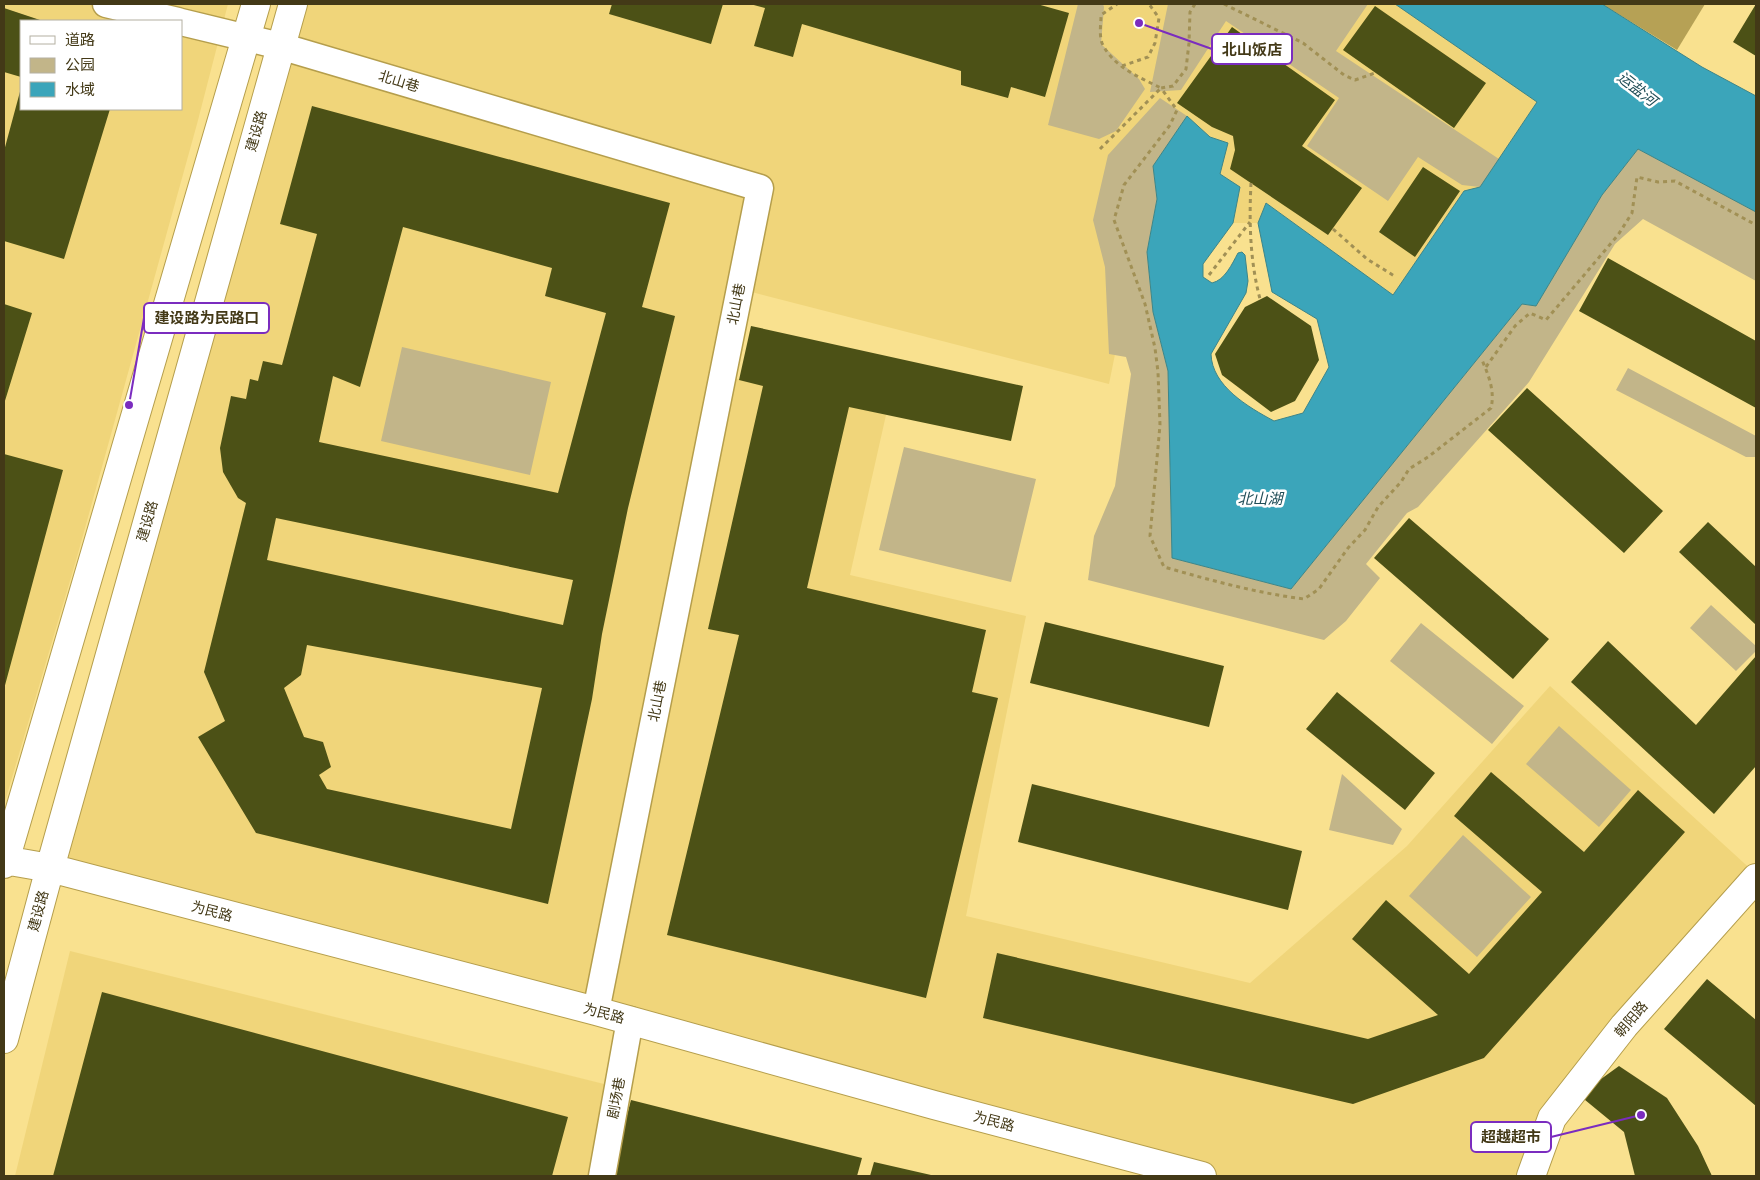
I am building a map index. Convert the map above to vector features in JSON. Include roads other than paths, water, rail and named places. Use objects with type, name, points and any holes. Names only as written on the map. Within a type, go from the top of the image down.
[{"type":"street","name":"北山巷","points":[[106,4],[172,20]]},
{"type":"street","points":[[4,861],[256,4]]},
{"type":"street","name":"建设路","points":[[4,1039],[50,868],[293,4]]},
{"type":"street","name":"北山巷","points":[[182,22],[280,46],[760,188],[596,1011]]},
{"type":"street","name":"为民路","points":[[4,861],[50,868],[596,1011],[934,1105],[1202,1176]]},
{"type":"street","name":"朝阳路","points":[[1531,1176],[1552,1118],[1624,1026],[1756,878]]},
{"type":"street","name":"剧场巷","points":[[602,1176],[630,1020]]},
{"type":"water","name":"北山湖","points":[[1395,4],[1602,4],[1702,67],[1756,96],[1756,212],[1638,149],[1602,195],[1536,306],[1522,304],[1291,589],[1172,558],[1168,371],[1153,312],[1147,252],[1157,199],[1153,166],[1187,116],[1210,137],[1228,143],[1220,174],[1240,187],[1233,223],[1203,264],[1203,277],[1212,283],[1221,279],[1231,267],[1238,253],[1242,252],[1245,255],[1248,281],[1246,293],[1211,354],[1213,365],[1218,376],[1233,394],[1253,409],[1274,421],[1303,413],[1329,367],[1317,319],[1272,292],[1258,223],[1266,203],[1393,295],[1464,191],[1480,187],[1537,102]]},
{"type":"place","name":"北山饭店","points":[[1139,23]]},
{"type":"place","name":"建设路为民路口","points":[[129,405]]},
{"type":"place","name":"超越超市","points":[[1641,1115]]},
{"type":"water label","name":"运盐河","points":[[1637,89]]}]
